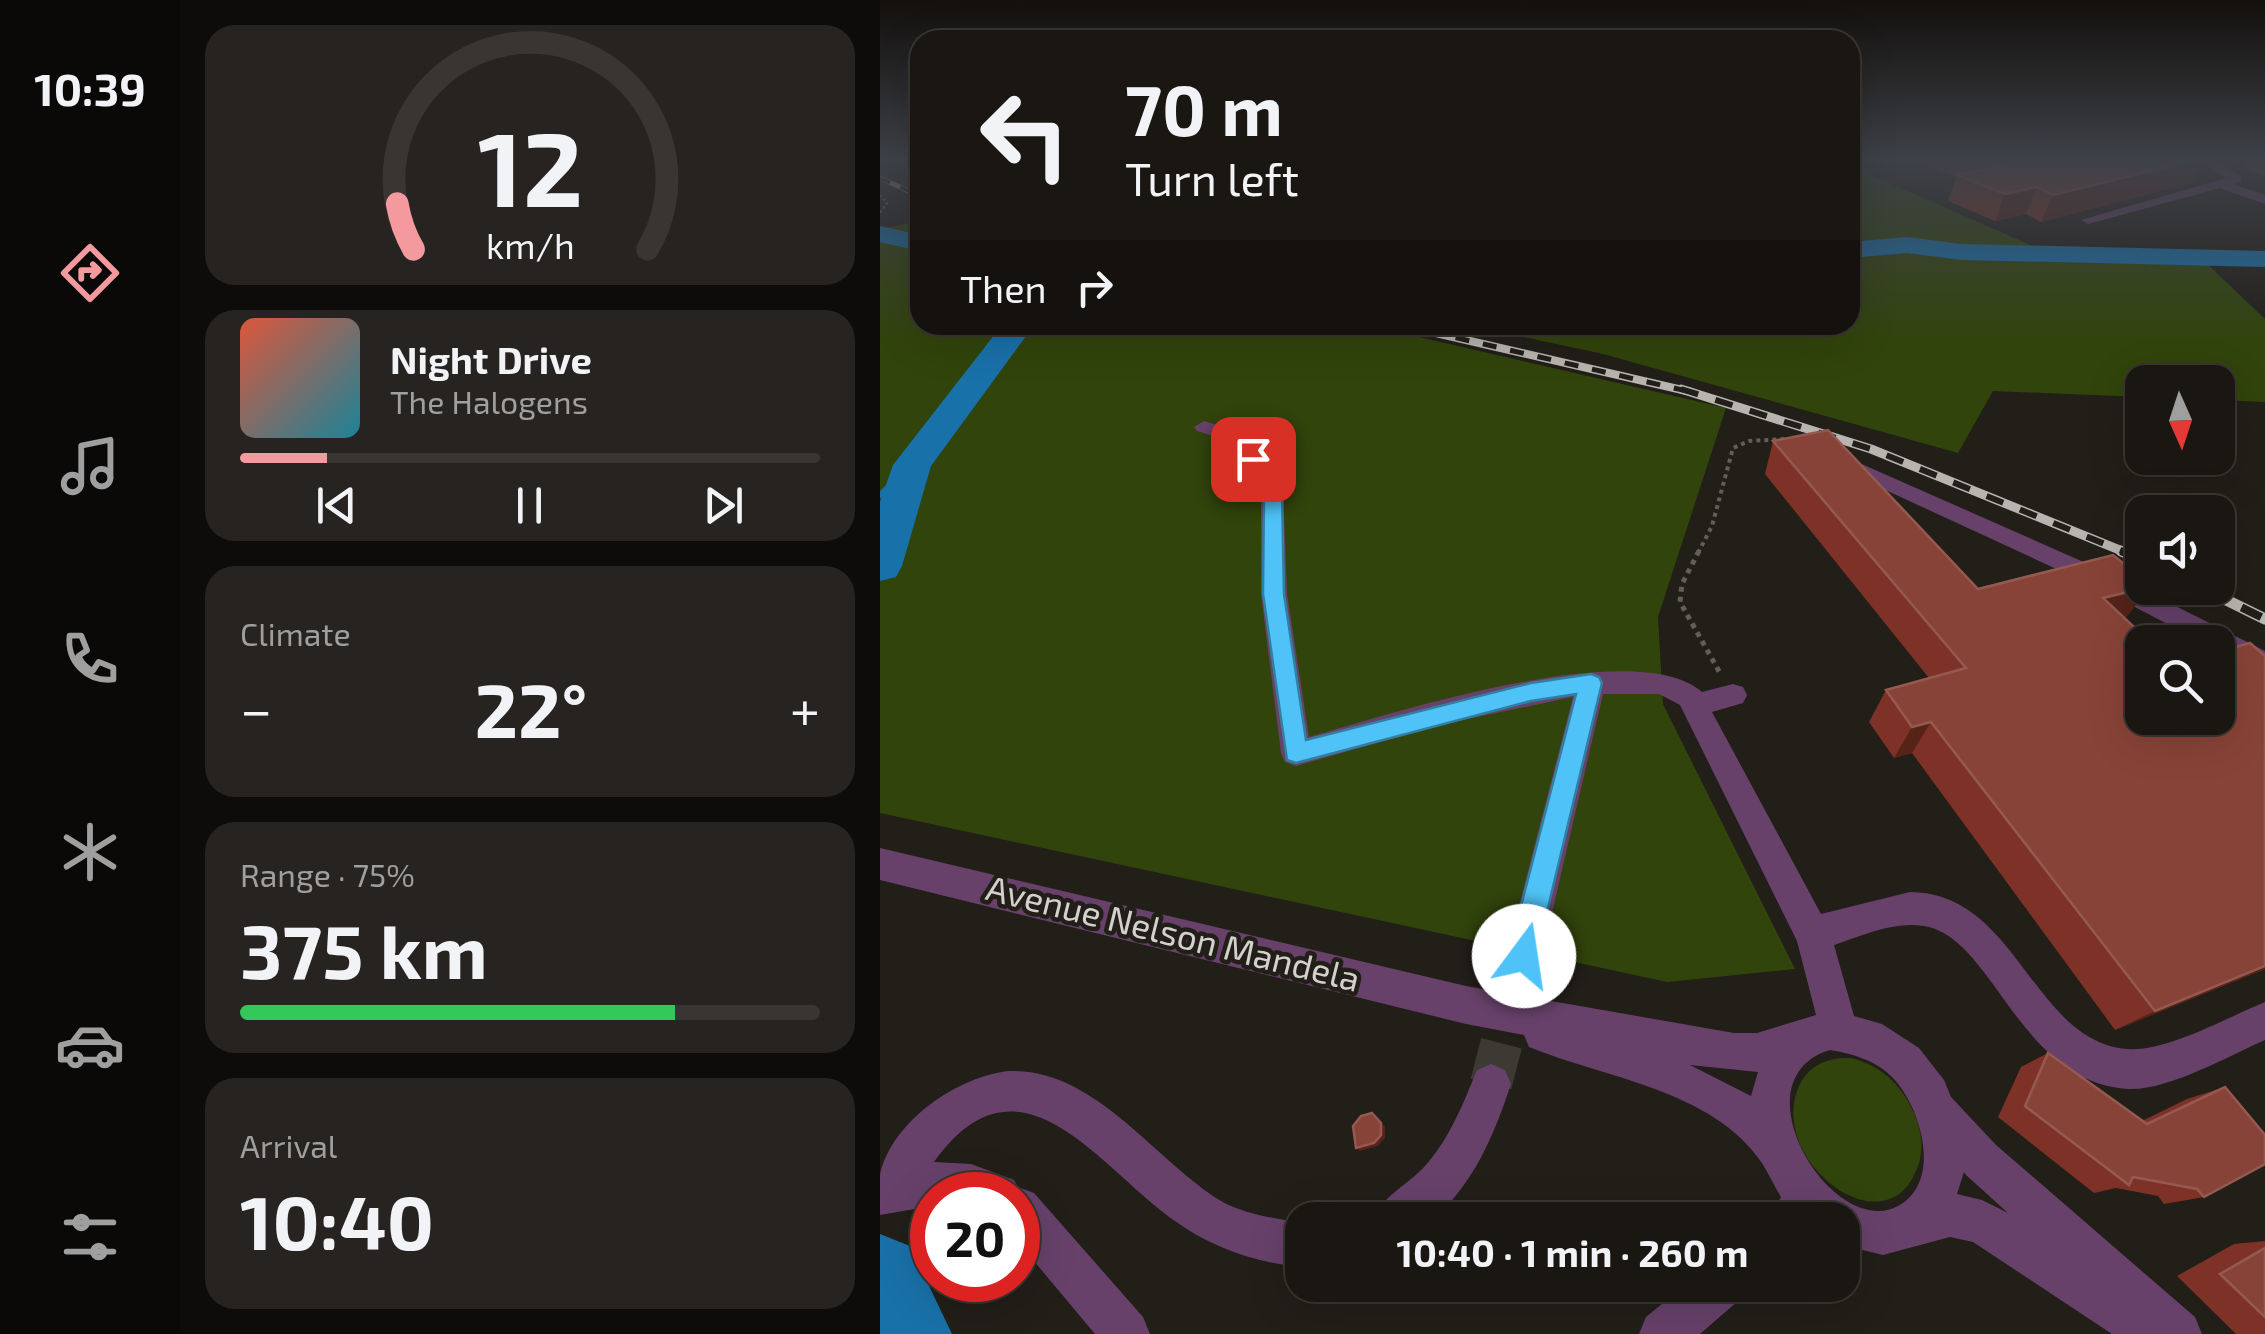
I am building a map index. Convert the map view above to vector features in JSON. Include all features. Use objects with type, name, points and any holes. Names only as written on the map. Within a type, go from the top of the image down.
[{"type":"street","points":[[1204,426],[1238,437],[1272,489],[1274,594],[1296,753],[1531,692],[1642,679],[1666,681],[1685,691],[1812,934],[1826,972],[1821,1036]]},
{"type":"street","points":[[1848,464],[2111,584],[2265,663]]},
{"type":"street","points":[[1524,956],[1591,683]]},
{"type":"street","points":[[1695,706],[1733,695]]},
{"type":"street","name":"Avenue Nelson Mandela","points":[[880,864],[1466,1005],[1734,1053],[1757,1053],[1821,1036]]},
{"type":"street","points":[[1812,934],[1896,911],[1940,912],[1969,932],[2071,1049],[2108,1066],[2147,1067],[2265,1021]]},
{"type":"street","name":"Avenue Nelson Mandela","points":[[1466,1005],[1726,1101],[1754,1121],[1776,1149]]},
{"type":"street","points":[[1809,1202],[1786,1171],[1776,1149],[1768,1114],[1772,1083],[1784,1058],[1821,1036],[1866,1037],[1894,1052],[1918,1076],[1954,1130],[1981,1160],[2178,1334]]},
{"type":"street","points":[[1418,1202],[1437,1188],[1460,1160],[1491,1084]]},
{"type":"street","points":[[887,1194],[920,1142],[964,1103],[986,1095],[1039,1094],[1080,1118],[1208,1218],[1238,1232],[1285,1242]]},
{"type":"street","points":[[1911,1223],[1932,1202],[1944,1174],[1944,1130],[1931,1096]]},
{"type":"street","points":[[1860,1226],[1882,1231],[1950,1215],[1982,1222],[2154,1334]]},
{"type":"street","points":[[1040,1234],[1126,1334]]},
{"type":"street","points":[[1663,1334],[1702,1302]]},
{"type":"path","points":[[1733,695],[1680,602],[1682,584],[1712,526],[1733,448],[1749,441],[1789,440]]},
{"type":"green space","points":[[1860,222],[1978,222],[2051,254],[2202,259],[2265,319],[2265,402],[2235,401],[2235,365],[2125,365],[2125,396],[1993,391],[1958,453],[1603,354],[1515,335],[1860,335]]},
{"type":"green space","points":[[910,223],[910,335],[1410,335],[1726,408],[1658,617],[1663,704],[1795,969],[1667,982],[880,813],[880,229]]},
{"type":"green space","points":[[1851,1058],[1871,1065],[1896,1084],[1913,1111],[1920,1133],[1921,1156],[1916,1171],[1900,1193],[1879,1201],[1855,1198],[1832,1185],[1812,1165],[1798,1140],[1793,1112],[1804,1077],[1821,1063]]},
{"type":"building","points":[[1828,430],[1978,589],[2113,555],[2125,565],[2125,593],[2103,598],[2132,625],[2125,625],[2125,735],[2235,735],[2235,647],[2250,643],[2265,656],[2265,966],[2155,1011],[1931,722],[1912,727],[1886,690],[1966,668],[1773,441]]},
{"type":"building","points":[[2048,1053],[2147,1124],[2225,1087],[2265,1135],[2265,1164],[2204,1197],[2197,1189],[2133,1177],[2129,1185],[2025,1106]]},
{"type":"building","points":[[1372,1113],[1381,1123],[1381,1135],[1374,1143],[1356,1148],[1353,1126],[1361,1116]]},
{"type":"building","points":[[2265,1248],[2265,1317],[2220,1274]]},
{"type":"waterway","points":[[880,234],[910,241]]},
{"type":"waterway","points":[[1860,249],[1907,245],[1962,252],[2265,259]]},
{"type":"waterway","points":[[880,566],[912,465],[1010,335]]},
{"type":"waterway","points":[[880,495],[912,465]]},
{"type":"waterway","points":[[880,1276],[908,1334]]},
{"type":"tunnel","points":[[1509,1013],[1524,956]]},
{"type":"tunnel","points":[[1491,1084],[1510,1010]]},
{"type":"railway","points":[[1444,335],[1689,392]]},
{"type":"railway","points":[[1681,389],[1689,392]]},
{"type":"railway","points":[[1689,392],[1871,449],[2125,552]]},
{"type":"railway","points":[[2121,551],[2125,553]]},
{"type":"railway","points":[[2235,604],[2265,619]]},
{"type":"route","points":[[1253,459],[1272,489],[1274,594],[1296,753],[1531,692],[1591,683],[1524,956]]}]
